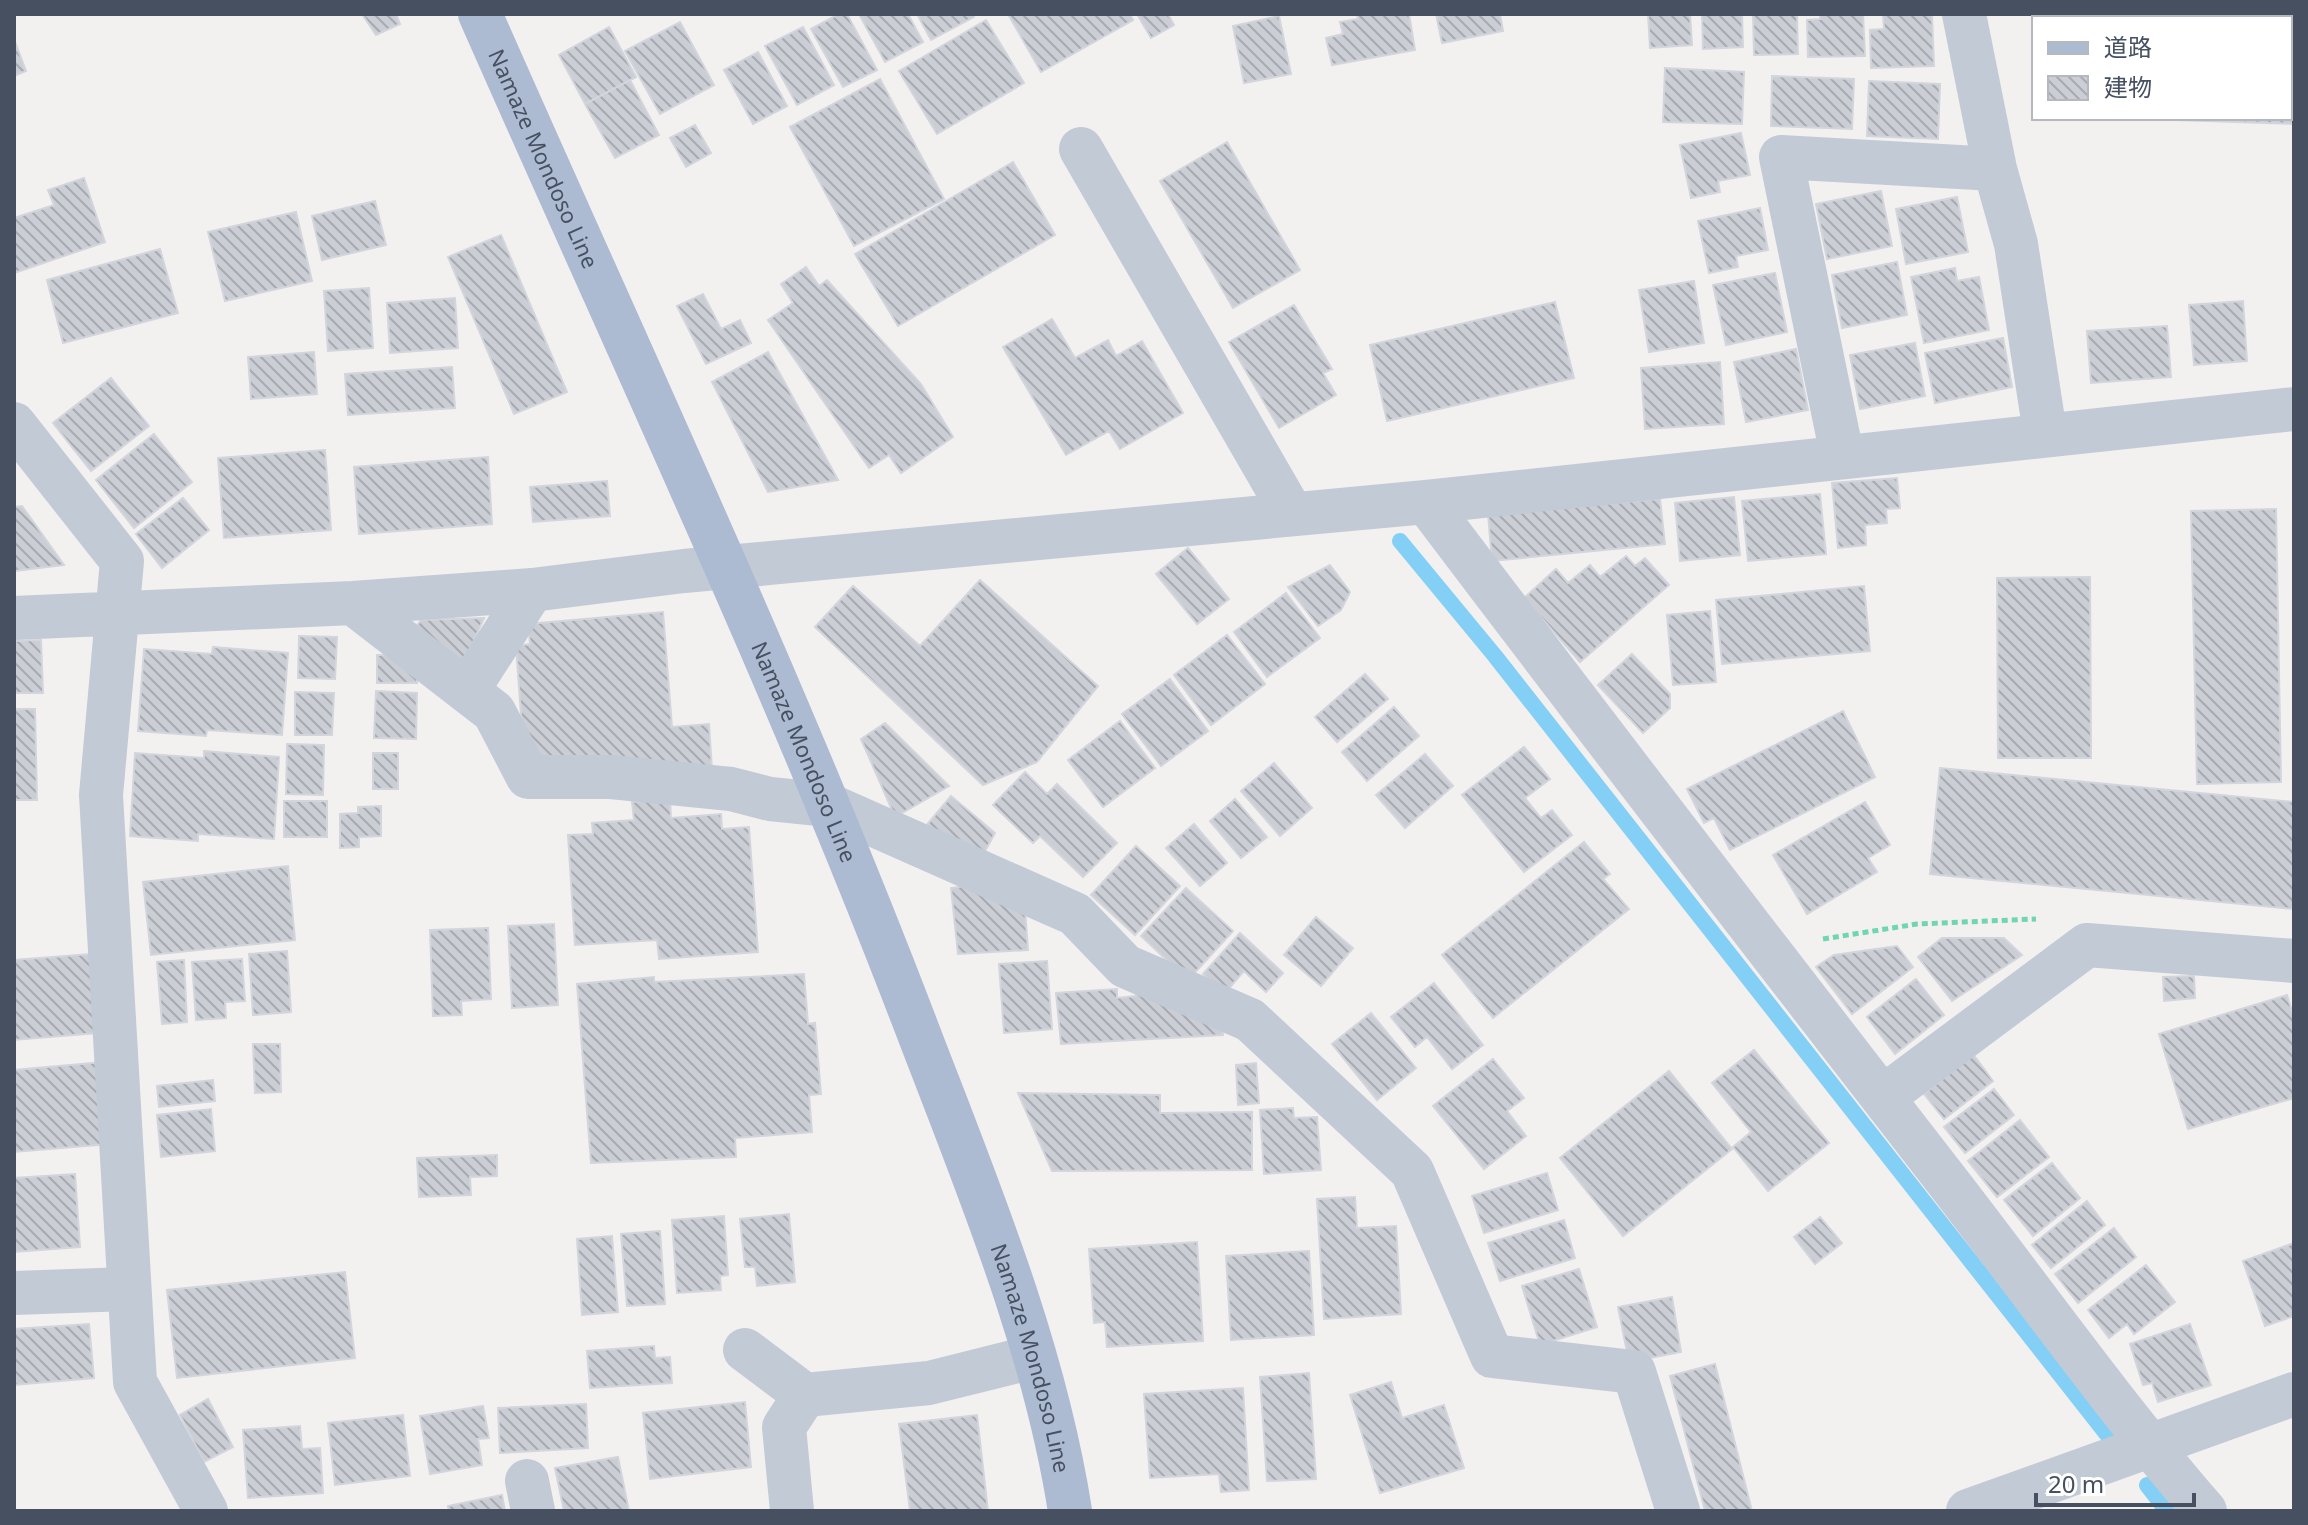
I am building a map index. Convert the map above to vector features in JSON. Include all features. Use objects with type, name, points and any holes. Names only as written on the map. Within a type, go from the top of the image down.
[{"type":"main road","name":"Namaze Mondoso Line","points":[[480,14],[829,805],[991,1220],[1060,1442],[1070,1511]]},
{"type":"street","points":[[1964,14],[1995,169],[2016,244],[2045,433]]},
{"type":"street","points":[[1081,149],[1292,514]]},
{"type":"street","points":[[1842,455],[1781,157],[1995,169]]},
{"type":"street","points":[[14,618],[353,603],[532,590],[725,568],[1426,502],[2045,433],[2294,409]]},
{"type":"street","points":[[14,424],[122,561],[120,612],[101,795],[135,1382],[206,1511]]},
{"type":"street","points":[[1426,502],[2148,1446],[2205,1511]]},
{"type":"street","points":[[467,691],[532,590]]},
{"type":"street","points":[[353,603],[494,712],[528,777],[611,777],[731,789],[770,799],[829,805],[1075,914],[1125,966],[1250,1020],[1412,1171],[1492,1356],[1634,1372],[1678,1511]]},
{"type":"street","points":[[1883,1097],[2087,945],[2294,961]]},
{"type":"street","points":[[14,1293],[128,1289]]},
{"type":"street","points":[[745,1350],[805,1395],[929,1383],[1033,1357]]},
{"type":"street","points":[[1968,1511],[2294,1394]]},
{"type":"street","points":[[792,1511],[784,1427],[805,1395]]},
{"type":"path","points":[[1767,948],[1917,924],[2059,918],[2087,945]]},
{"type":"building","points":[[362,14],[396,14],[400,24],[376,35]]},
{"type":"building","points":[[839,14],[847,14],[877,70],[843,87],[811,29]]},
{"type":"building","points":[[859,14],[908,14],[923,42],[885,62]]},
{"type":"building","points":[[917,14],[972,14],[974,17],[931,40]]},
{"type":"building","points":[[1008,14],[1130,14],[1133,20],[1041,72]]},
{"type":"building","points":[[1137,14],[1168,14],[1174,25],[1151,38]]},
{"type":"building","points":[[1357,14],[1409,14],[1415,50],[1332,65],[1326,38],[1343,34],[1340,22],[1358,19]]},
{"type":"building","points":[[1436,14],[1500,14],[1503,31],[1442,43]]},
{"type":"building","points":[[1648,14],[1690,14],[1692,45],[1650,48]]},
{"type":"building","points":[[1702,14],[1742,14],[1743,47],[1703,49]]},
{"type":"building","points":[[1753,14],[1797,14],[1798,54],[1754,55]]},
{"type":"building","points":[[1820,14],[1863,14],[1865,56],[1808,57],[1807,20],[1820,19]]},
{"type":"building","points":[[1883,14],[1932,14],[1934,66],[1871,68],[1870,30],[1884,29]]},
{"type":"building","points":[[2050,14],[2163,14],[2163,16]]},
{"type":"building","points":[[2294,14],[2294,124],[2174,120],[2292,120],[2292,16],[2229,16]]},
{"type":"building","points":[[1279,16],[1291,74],[1244,83],[1233,26]]},
{"type":"building","points":[[986,20],[1024,83],[937,134],[899,71]]},
{"type":"building","points":[[680,22],[714,85],[660,114],[625,51]]},
{"type":"building","points":[[609,27],[636,77],[585,104],[559,55]]},
{"type":"building","points":[[803,27],[834,85],[797,105],[765,46]]},
{"type":"building","points":[[14,39],[26,71],[14,76]]},
{"type":"building","points":[[758,52],[787,106],[753,124],[724,70]]},
{"type":"building","points":[[1665,68],[1744,72],[1742,124],[1663,122]]},
{"type":"building","points":[[1772,76],[1854,79],[1852,129],[1771,126]]},
{"type":"building","points":[[880,79],[944,199],[854,246],[790,127]]},
{"type":"building","points":[[630,80],[659,135],[615,158],[585,104]]},
{"type":"building","points":[[1869,81],[1940,84],[1938,139],[1867,136]]},
{"type":"building","points":[[695,125],[711,153],[686,167],[670,138]]},
{"type":"building","points":[[1741,133],[1750,175],[1718,181],[1720,192],[1691,198],[1680,145]]},
{"type":"building","points":[[1227,142],[1300,270],[1233,308],[1160,181]]},
{"type":"building","points":[[1013,162],[1055,235],[898,326],[855,254]]},
{"type":"building","points":[[84,178],[105,242],[14,273],[14,218],[54,205],[48,190]]},
{"type":"building","points":[[1881,191],[1892,246],[1827,259],[1816,204]]},
{"type":"building","points":[[1957,197],[1968,252],[1906,264],[1896,209]]},
{"type":"building","points":[[375,201],[386,245],[322,260],[312,216]]},
{"type":"building","points":[[1760,208],[1768,250],[1736,256],[1738,267],[1709,273],[1698,221]]},
{"type":"building","points":[[296,212],[312,281],[225,301],[208,232]]},
{"type":"building","points":[[501,235],[567,392],[514,414],[448,257]]},
{"type":"building","points":[[160,249],[178,313],[63,343],[47,280]]},
{"type":"building","points":[[1897,262],[1907,315],[1842,328],[1832,275]]},
{"type":"building","points":[[806,267],[819,286],[827,280],[921,384],[953,437],[901,473],[889,455],[869,468],[768,320],[793,303],[781,284]]},
{"type":"building","points":[[1955,268],[1957,281],[1979,277],[1989,330],[1924,343],[1911,277]]},
{"type":"building","points":[[1775,273],[1787,332],[1726,345],[1713,285]]},
{"type":"building","points":[[1694,281],[1704,343],[1649,352],[1639,290]]},
{"type":"building","points":[[369,288],[373,348],[328,351],[324,291]]},
{"type":"building","points":[[703,294],[721,329],[740,320],[751,343],[706,364],[677,306]]},
{"type":"building","points":[[455,298],[458,348],[390,353],[387,303]]},
{"type":"building","points":[[2243,301],[2247,361],[2194,365],[2189,305]]},
{"type":"building","points":[[1555,302],[1574,378],[1387,421],[1370,345]]},
{"type":"building","points":[[1294,305],[1332,369],[1323,373],[1336,395],[1279,428],[1229,342]]},
{"type":"building","points":[[1052,319],[1075,358],[1108,340],[1116,356],[1142,341],[1183,413],[1120,449],[1109,431],[1066,455],[1003,347]]},
{"type":"building","points":[[2167,326],[2171,377],[2091,383],[2087,331]]},
{"type":"building","points":[[2003,338],[2012,387],[1935,403],[1925,353]]},
{"type":"building","points":[[1915,343],[1925,396],[1860,409],[1850,355]]},
{"type":"building","points":[[1796,349],[1808,410],[1746,422],[1734,362]]},
{"type":"building","points":[[314,352],[317,394],[251,399],[248,357]]},
{"type":"building","points":[[768,352],[838,480],[768,492],[712,382]]},
{"type":"building","points":[[1720,362],[1724,424],[1645,429],[1641,368]]},
{"type":"building","points":[[452,367],[455,408],[348,415],[345,374]]},
{"type":"building","points":[[111,378],[149,426],[91,471],[53,423]]},
{"type":"building","points":[[154,434],[192,482],[134,528],[96,480]]},
{"type":"building","points":[[325,450],[331,530],[224,538],[218,458]]},
{"type":"building","points":[[488,457],[492,524],[359,534],[354,467]]},
{"type":"building","points":[[1897,478],[1900,508],[1886,509],[1887,523],[1865,525],[1866,545],[1838,548],[1832,483]]},
{"type":"building","points":[[607,481],[610,516],[533,522],[530,487]]},
{"type":"building","points":[[1820,494],[1826,554],[1748,561],[1742,501]]},
{"type":"building","points":[[1734,497],[1740,555],[1680,561],[1675,503]]},
{"type":"building","points":[[183,498],[209,530],[162,568],[136,534]]},
{"type":"building","points":[[1660,499],[1665,544],[1492,561],[1488,514]]},
{"type":"building","points":[[22,506],[64,565],[14,571],[14,507]]},
{"type":"building","points":[[2276,509],[2281,782],[2197,784],[2191,511]]},
{"type":"building","points":[[1188,548],[1229,599],[1197,624],[1156,574]]},
{"type":"building","points":[[1626,556],[1635,566],[1645,558],[1669,585],[1580,662],[1524,598],[1556,569],[1568,583],[1590,565],[1600,577]]},
{"type":"building","points":[[1330,565],[1350,592],[1341,610],[1318,626],[1288,587]]},
{"type":"building","points":[[2090,577],[2091,758],[1998,758],[1997,578]]},
{"type":"building","points":[[980,580],[1098,686],[1037,762],[983,785],[815,627],[853,586],[920,646]]},
{"type":"building","points":[[1864,586],[1870,651],[1722,664],[1716,600]]},
{"type":"building","points":[[1286,593],[1320,638],[1267,677],[1234,632]]},
{"type":"building","points":[[1710,611],[1716,682],[1673,685],[1667,615]]},
{"type":"building","points":[[663,612],[672,727],[709,724],[712,769],[534,755],[523,742],[516,646],[530,644],[528,624]]},
{"type":"building","points":[[484,618],[463,665],[413,631],[421,620]]},
{"type":"building","points":[[1227,635],[1265,684],[1211,725],[1174,675]]},
{"type":"building","points":[[299,636],[337,637],[335,679],[298,678]]},
{"type":"building","points":[[41,640],[43,693],[14,693],[14,641]]},
{"type":"building","points":[[213,647],[288,653],[282,735],[207,730],[206,736],[138,731],[144,649],[212,654]]},
{"type":"building","points":[[1632,654],[1670,694],[1670,708],[1643,733],[1598,685]]},
{"type":"building","points":[[377,655],[418,655],[417,683],[377,683]]},
{"type":"building","points":[[1365,674],[1388,699],[1337,742],[1315,717]]},
{"type":"building","points":[[1170,679],[1208,731],[1161,766],[1122,714]]},
{"type":"building","points":[[376,691],[417,693],[416,739],[374,738]]},
{"type":"building","points":[[295,692],[334,693],[332,735],[295,735]]},
{"type":"building","points":[[1394,707],[1419,736],[1367,781],[1342,752]]},
{"type":"building","points":[[14,709],[35,709],[37,800],[14,800]]},
{"type":"building","points":[[1843,711],[1875,777],[1730,850],[1714,818],[1704,823],[1687,789]]},
{"type":"building","points":[[1120,721],[1155,768],[1103,807],[1068,760]]},
{"type":"building","points":[[885,723],[949,786],[895,817],[861,739]]},
{"type":"building","points":[[287,744],[324,745],[323,795],[286,794]]},
{"type":"building","points":[[1524,747],[1550,779],[1525,798],[1541,818],[1552,810],[1572,835],[1524,872],[1462,795]]},
{"type":"building","points":[[204,751],[279,757],[274,839],[198,834],[198,841],[130,836],[135,753],[204,758]]},
{"type":"building","points":[[373,753],[398,753],[398,789],[373,789]]},
{"type":"building","points":[[1425,754],[1453,786],[1405,828],[1376,795]]},
{"type":"building","points":[[1274,763],[1312,808],[1280,836],[1241,791]]},
{"type":"building","points":[[1940,768],[2294,802],[2294,909],[1930,874]]},
{"type":"building","points":[[1025,772],[1047,794],[1057,784],[1117,843],[1083,877],[1040,836],[1033,843],[993,805]]},
{"type":"building","points":[[951,796],[995,833],[979,862],[920,833]]},
{"type":"building","points":[[670,799],[671,818],[721,814],[722,829],[749,827],[758,952],[659,959],[657,940],[575,945],[568,835],[593,834],[592,823],[634,820],[632,802]]},
{"type":"building","points":[[1235,799],[1267,837],[1241,858],[1210,821]]},
{"type":"building","points":[[284,801],[327,801],[327,837],[284,837]]},
{"type":"building","points":[[1865,802],[1890,845],[1868,858],[1877,872],[1807,914],[1773,855]]},
{"type":"building","points":[[381,806],[381,836],[359,837],[359,847],[340,848],[340,814],[358,813],[358,807]]},
{"type":"building","points":[[1194,824],[1227,863],[1200,886],[1166,848]]},
{"type":"building","points":[[1584,842],[1610,874],[1603,879],[1629,909],[1493,1018],[1442,955]]},
{"type":"building","points":[[1136,846],[1180,886],[1135,935],[1091,895]]},
{"type":"building","points":[[288,866],[295,940],[151,955],[143,882]]},
{"type":"building","points":[[965,886],[1025,909],[1028,950],[958,954],[951,888]]},
{"type":"building","points":[[1186,888],[1233,931],[1188,980],[1141,936]]},
{"type":"building","points":[[1316,917],[1353,948],[1321,986],[1284,955]]},
{"type":"building","points":[[554,924],[558,1005],[512,1008],[508,926]]},
{"type":"building","points":[[488,928],[491,999],[461,1001],[462,1015],[433,1016],[430,930]]},
{"type":"building","points":[[1240,933],[1283,973],[1266,992],[1244,971],[1224,994],[1203,974]]},
{"type":"building","points":[[1942,938],[2004,938],[2022,955],[1952,1001],[1918,957]]},
{"type":"building","points":[[1897,946],[1913,967],[1852,1014],[1816,967],[1834,955]]},
{"type":"building","points":[[287,951],[291,1012],[253,1015],[249,954]]},
{"type":"building","points":[[91,954],[97,1033],[14,1040],[14,960]]},
{"type":"building","points":[[242,959],[245,1001],[225,1002],[226,1018],[196,1020],[192,962]]},
{"type":"building","points":[[184,960],[187,1022],[162,1024],[157,962]]},
{"type":"building","points":[[1047,961],[1052,1029],[1004,1033],[999,964]]},
{"type":"building","points":[[804,974],[808,1024],[815,1023],[821,1094],[809,1095],[812,1132],[735,1138],[736,1157],[591,1163],[577,984],[654,977],[654,982]]},
{"type":"building","points":[[2194,976],[2195,998],[2164,1001],[2163,977]]},
{"type":"building","points":[[1916,979],[1944,1015],[1895,1054],[1867,1017]]},
{"type":"building","points":[[1135,983],[1222,1027],[1223,1035],[1061,1044],[1056,993],[1117,989],[1117,998],[1136,996]]},
{"type":"building","points":[[1434,983],[1483,1045],[1452,1069],[1427,1037],[1415,1047],[1391,1017]]},
{"type":"building","points":[[2287,995],[2294,1018],[2294,1098],[2188,1129],[2159,1034]]},
{"type":"building","points":[[1371,1013],[1416,1068],[1377,1100],[1332,1044]]},
{"type":"building","points":[[253,1044],[280,1044],[281,1092],[255,1093]]},
{"type":"building","points":[[1754,1050],[1829,1143],[1768,1191],[1733,1147],[1751,1132],[1712,1083]]},
{"type":"building","points":[[1973,1054],[1993,1081],[1944,1119],[1924,1094]]},
{"type":"building","points":[[1493,1059],[1524,1098],[1507,1111],[1526,1136],[1484,1169],[1433,1106]]},
{"type":"building","points":[[103,1062],[109,1144],[14,1152],[14,1070]]},
{"type":"building","points":[[1256,1063],[1259,1103],[1238,1105],[1236,1065]]},
{"type":"building","points":[[1669,1071],[1732,1149],[1623,1236],[1560,1158]]},
{"type":"building","points":[[213,1080],[215,1101],[159,1107],[157,1086]]},
{"type":"building","points":[[1994,1089],[2014,1115],[1965,1153],[1944,1127]]},
{"type":"building","points":[[1018,1093],[1160,1095],[1160,1113],[1252,1112],[1252,1170],[1052,1171]]},
{"type":"building","points":[[1293,1108],[1294,1118],[1317,1117],[1321,1170],[1264,1174],[1260,1110]]},
{"type":"building","points":[[211,1109],[215,1151],[161,1157],[157,1115]]},
{"type":"building","points":[[2020,1120],[2049,1157],[1997,1197],[1968,1161]]},
{"type":"building","points":[[497,1155],[497,1176],[470,1177],[471,1195],[419,1197],[417,1158]]},
{"type":"building","points":[[2052,1163],[2080,1198],[2033,1236],[2004,1200]]},
{"type":"building","points":[[1547,1173],[1558,1210],[1484,1233],[1472,1196]]},
{"type":"building","points":[[75,1174],[80,1247],[14,1252],[14,1178]]},
{"type":"building","points":[[1355,1197],[1357,1228],[1396,1226],[1401,1314],[1324,1319],[1317,1199]]},
{"type":"building","points":[[2087,1201],[2105,1225],[2051,1268],[2032,1245]]},
{"type":"building","points":[[789,1214],[795,1282],[757,1286],[755,1267],[745,1267],[740,1219]]},
{"type":"building","points":[[724,1216],[728,1275],[720,1276],[721,1290],[677,1293],[672,1220]]},
{"type":"building","points":[[1820,1217],[1842,1243],[1815,1264],[1794,1237]]},
{"type":"building","points":[[1564,1220],[1575,1258],[1500,1281],[1488,1243]]},
{"type":"building","points":[[2114,1228],[2136,1257],[2078,1303],[2055,1274]]},
{"type":"building","points":[[660,1231],[665,1304],[627,1306],[621,1234]]},
{"type":"building","points":[[612,1236],[618,1312],[582,1315],[577,1239]]},
{"type":"building","points":[[1197,1242],[1203,1341],[1107,1347],[1105,1322],[1094,1323],[1089,1249]]},
{"type":"building","points":[[2294,1243],[2294,1316],[2265,1326],[2243,1261]]},
{"type":"building","points":[[1309,1251],[1314,1335],[1231,1340],[1226,1256]]},
{"type":"building","points":[[2146,1265],[2175,1302],[2134,1334],[2127,1324],[2109,1338],[2088,1310]]},
{"type":"building","points":[[1579,1269],[1597,1327],[1540,1345],[1522,1286]]},
{"type":"building","points":[[345,1272],[355,1358],[177,1378],[167,1290]]},
{"type":"building","points":[[1672,1297],[1681,1352],[1629,1362],[1618,1307]]},
{"type":"building","points":[[89,1324],[94,1378],[14,1385],[14,1329]]},
{"type":"building","points":[[2190,1324],[2211,1385],[2158,1402],[2152,1383],[2143,1385],[2130,1344]]},
{"type":"building","points":[[654,1346],[655,1358],[670,1357],[672,1383],[590,1388],[587,1351]]},
{"type":"building","points":[[1715,1364],[1752,1511],[1705,1511],[1670,1376]]},
{"type":"building","points":[[1309,1373],[1316,1479],[1267,1481],[1260,1377]]},
{"type":"building","points":[[1391,1382],[1402,1418],[1444,1405],[1464,1468],[1380,1493],[1350,1395]]},
{"type":"building","points":[[1243,1388],[1249,1490],[1221,1492],[1219,1474],[1150,1478],[1144,1394]]},
{"type":"building","points":[[208,1399],[233,1447],[204,1462],[180,1415]]},
{"type":"building","points":[[745,1402],[751,1467],[650,1479],[643,1413]]},
{"type":"building","points":[[586,1404],[588,1448],[500,1453],[498,1408]]},
{"type":"building","points":[[483,1406],[489,1438],[478,1439],[482,1465],[430,1474],[420,1416]]},
{"type":"building","points":[[403,1415],[410,1476],[335,1485],[328,1423]]},
{"type":"building","points":[[977,1415],[988,1511],[910,1511],[899,1424]]},
{"type":"building","points":[[300,1426],[302,1449],[320,1448],[323,1493],[248,1498],[243,1430]]},
{"type":"building","points":[[618,1457],[629,1511],[564,1511],[555,1468]]},
{"type":"building","points":[[502,1495],[505,1511],[449,1511],[448,1506]]},
{"type":"waterway","points":[[1400,541],[1495,656],[2109,1437]]},
{"type":"waterway","points":[[2147,1485],[2167,1511]]}]
